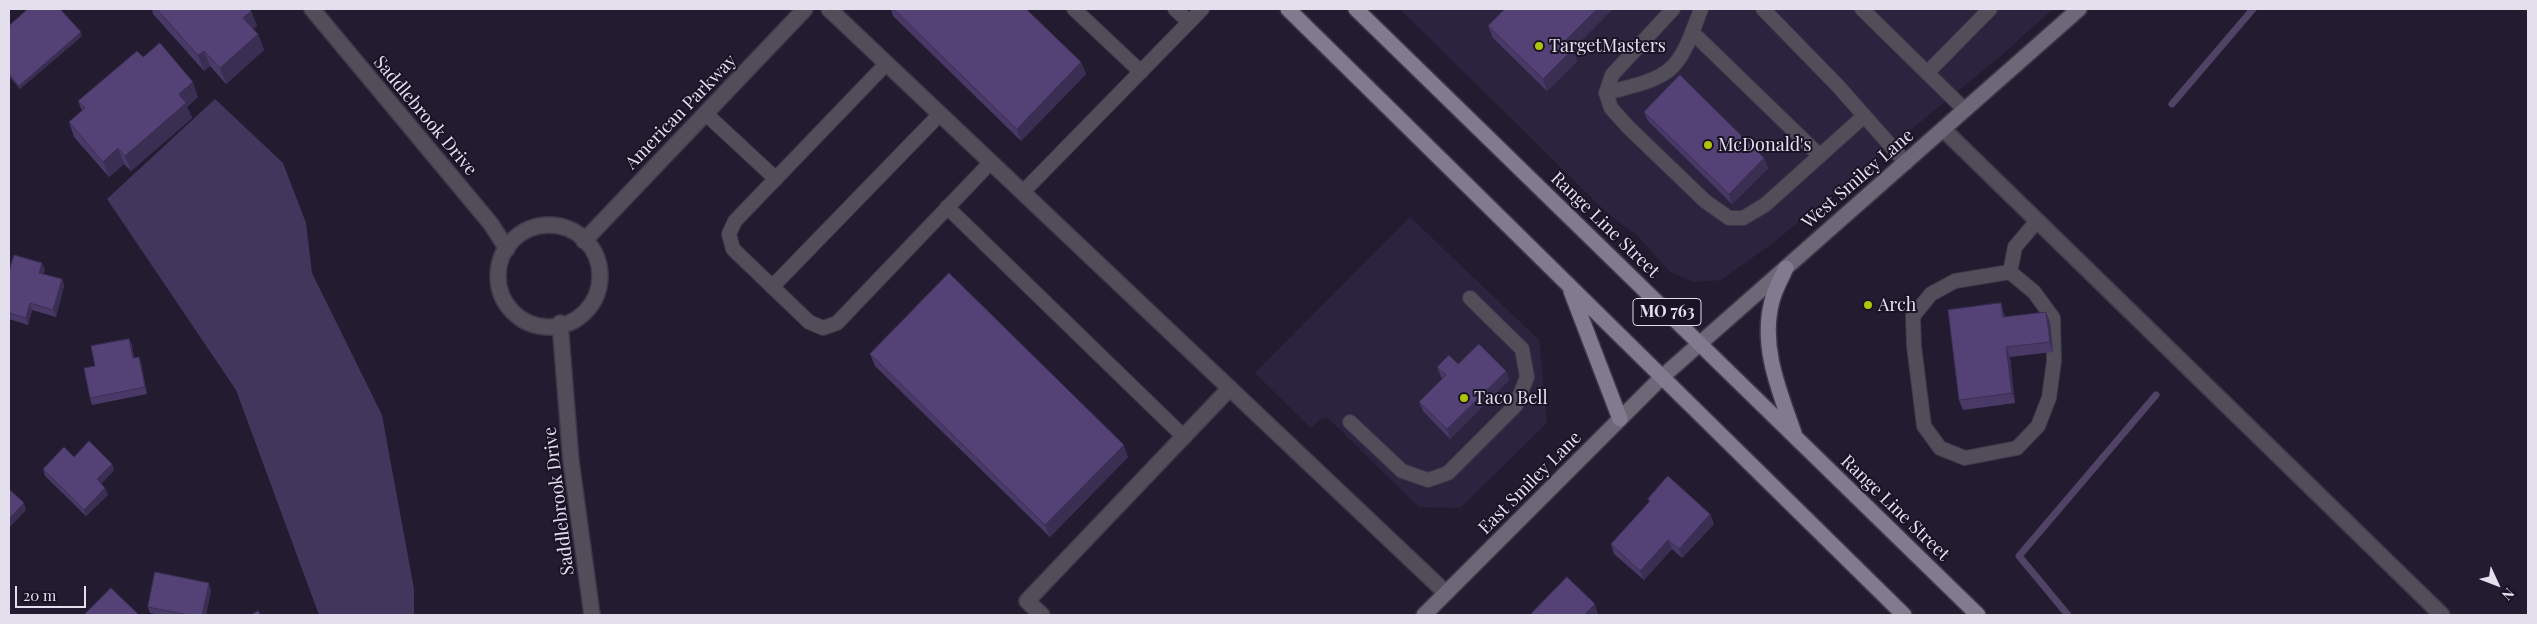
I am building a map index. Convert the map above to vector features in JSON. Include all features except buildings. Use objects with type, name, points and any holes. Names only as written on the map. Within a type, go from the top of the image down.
[{"type":"main road","name":"MO 763","points":[[1288,9],[1904,615]]},
{"type":"main road","name":"Range Line Street","points":[[1356,9],[1978,615]]},
{"type":"main road","points":[[1786,268],[1772,300],[1767,330],[1772,370],[1795,437]]},
{"type":"main road","points":[[1569,285],[1620,419]]},
{"type":"street","name":"Saddlebrook Drive","points":[[312,9],[491,224],[507,249]]},
{"type":"street","name":"American Parkway","points":[[584,241],[805,9]]},
{"type":"street","points":[[829,9],[1446,593]]},
{"type":"street","name":"West Smiley Lane","points":[[1662,377],[1943,130],[2072,11]]},
{"type":"street","points":[[1943,130],[2442,615]]},
{"type":"street","points":[[556,224],[571,229],[584,241],[595,252],[600,269],[599,288],[592,304],[577,319],[542,327],[517,317],[505,304],[498,288],[498,265],[517,234],[538,225],[556,224]]},
{"type":"street","name":"Saddlebrook Drive","points":[[560,323],[571,461],[592,615]]},
{"type":"street","name":"East Smiley Lane","points":[[1424,615],[1662,377]]},
{"type":"street","points":[[1042,615],[1027,601],[1230,388]]},
{"type":"lane","points":[[1074,9],[1140,72]]},
{"type":"lane","points":[[1175,9],[1189,22]]},
{"type":"lane","points":[[1023,192],[1202,9]]},
{"type":"lane","points":[[1673,9],[1612,75],[1606,93],[1611,108],[1628,127],[1705,201],[1729,218],[1743,218],[1765,205],[1864,116]]},
{"type":"lane","points":[[1606,93],[1652,81],[1672,69],[1687,47],[1700,9]]},
{"type":"lane","points":[[1763,9],[1906,163]]},
{"type":"lane","points":[[1927,73],[1990,9]]},
{"type":"lane","points":[[1870,12],[1927,73],[1965,110]]},
{"type":"lane","points":[[1692,32],[1820,156]]},
{"type":"lane","points":[[887,63],[735,222],[729,234],[733,249],[808,322],[823,328],[837,322],[991,162]]},
{"type":"lane","points":[[705,113],[776,179]]},
{"type":"lane","points":[[772,287],[940,114]]},
{"type":"lane","points":[[948,207],[1184,437]]},
{"type":"lane","points":[[2010,272],[2015,247],[2037,221]]},
{"type":"lane","points":[[2010,272],[2034,292],[2053,318],[2054,361],[2049,398],[2038,426],[2017,448],[1965,458],[1940,448],[1924,426],[1914,346],[1913,316],[1931,294],[1954,281],[2010,272]]},
{"type":"lane","points":[[1350,422],[1402,471],[1428,480],[1448,473],[1516,405],[1527,377],[1522,349],[1470,298]]},
{"type":"shaded area","points":[[1400,9],[2053,9],[2003,54],[1773,243],[1721,280],[1693,282],[1670,272],[1638,236],[1608,214]]},
{"type":"shaded area","points":[[215,99],[283,163],[306,223],[312,273],[382,415],[414,589],[414,615],[319,615],[236,390],[107,199]]},
{"type":"shaded area","points":[[1410,217],[1539,340],[1547,423],[1460,508],[1419,507],[1328,418],[1321,419],[1311,428],[1255,373]]},
{"type":"waterway","points":[[2172,104],[2253,9]]},
{"type":"waterway","points":[[2068,615],[2019,556],[2156,395]]},
{"type":"place","name":"TargetMasters","points":[[1539,46]]},
{"type":"place","name":"McDonald's","points":[[1708,145]]},
{"type":"place","name":"Arch","points":[[1868,305]]},
{"type":"place","name":"Taco Bell","points":[[1464,398]]}]
